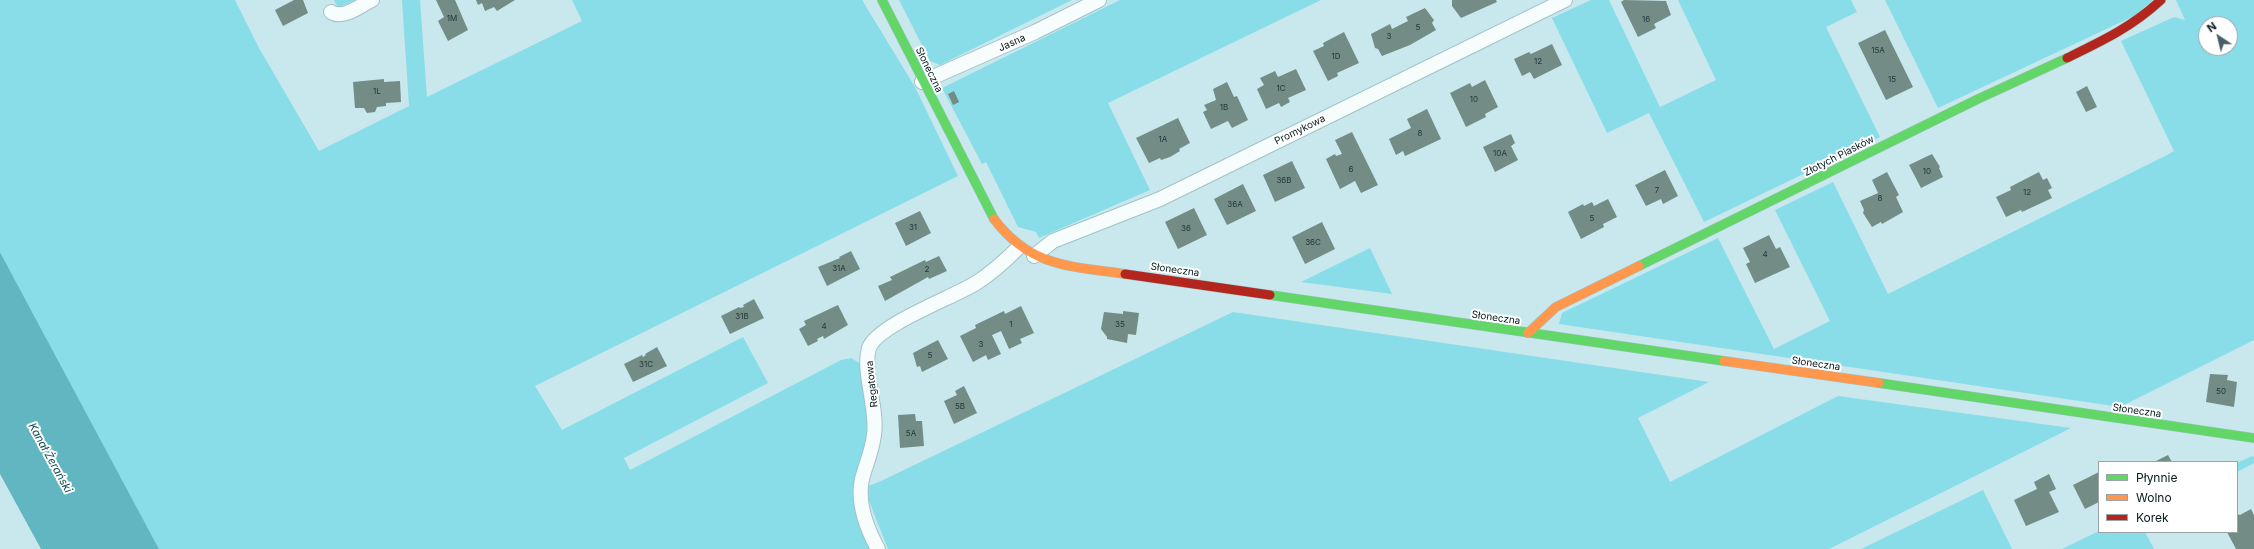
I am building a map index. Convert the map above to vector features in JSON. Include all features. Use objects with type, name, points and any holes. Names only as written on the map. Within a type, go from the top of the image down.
[{"type":"street","points":[[331,12],[336,15],[343,14],[372,0]]},
{"type":"street","name":"Słoneczna","points":[[882,0],[922,82],[991,216],[1004,234],[1018,248],[1034,256],[1059,264],[2254,438]]},
{"type":"street","name":"Jasna","points":[[922,82],[1035,32],[1099,0]]},
{"type":"street","name":"Promykowa","points":[[1034,256],[1053,241],[1160,198],[1565,0]]},
{"type":"street","name":"Złotych Piasków","points":[[1528,333],[1556,307],[1978,99],[2109,38],[2140,19],[2161,0]]},
{"type":"street","name":"Regatowa","points":[[878,549],[867,525],[862,494],[862,480],[875,430],[875,414],[868,365],[869,349],[872,343],[891,327],[975,283],[998,267],[1018,248]]},
{"type":"shaded area","points":[[0,0],[235,0],[259,48],[319,151],[409,106],[402,0],[420,0],[427,97],[582,21],[572,0],[862,0],[915,87],[958,176],[535,386],[562,430],[743,337],[768,383],[624,458],[630,470],[841,360],[851,358],[861,364],[866,394],[868,433],[859,468],[872,549],[159,549],[0,252]]},
{"type":"shaded area","points":[[334,0],[355,0],[338,8]]},
{"type":"shaded area","points":[[899,0],[1072,0],[940,65],[930,61]]},
{"type":"shaded area","points":[[1120,0],[1321,0],[1108,103],[1150,190],[1039,238],[1036,232],[1018,227],[986,162],[982,164],[942,88]]},
{"type":"shaded area","points":[[1591,0],[1609,0],[1660,107],[1716,80],[1678,0],[1851,0],[1857,12],[1826,27],[1880,137],[1704,222],[1649,113],[1607,133],[1552,18]]},
{"type":"shaded area","points":[[1885,0],[2153,0],[2134,16],[1938,108]]},
{"type":"shaded area","points":[[2176,0],[2254,0],[2254,340],[2120,407],[1559,324],[1562,313],[1718,238],[1774,349],[1830,321],[1775,210],[1833,182],[1888,294],[2167,155],[2174,151],[2121,41],[2174,17],[2185,20]]},
{"type":"shaded area","points":[[1370,248],[1392,294],[1301,282]]},
{"type":"shaded area","points":[[1233,312],[1709,382],[1638,418],[1670,482],[1838,396],[2071,428],[1829,549],[888,549],[869,501],[868,486]]},
{"type":"shaded area","points":[[2252,456],[2254,457],[2254,463],[2238,471],[2238,463]]},
{"type":"shaded area","points":[[1983,490],[2012,549],[1861,549]]},
{"type":"shaded area","points":[[2098,531],[2098,533],[2146,533],[2154,549],[2062,549]]},
{"type":"water","name":"Kanał Żerański","points":[[0,252],[159,549],[41,549],[0,474]]},
{"type":"building","points":[[294,0],[303,0],[308,13],[283,26],[275,10]]},
{"type":"building","points":[[436,0],[455,0],[468,30],[448,41],[438,21],[444,17]]},
{"type":"building","points":[[476,0],[515,0],[497,11],[494,7],[485,11],[482,3],[478,5]]},
{"type":"building","points":[[1452,0],[1496,0],[1497,2],[1461,18],[1452,6]]},
{"type":"building","points":[[1624,0],[1666,1],[1671,15],[1654,24],[1656,28],[1638,37],[1621,2]]},
{"type":"building","points":[[1425,8],[1434,20],[1432,23],[1436,30],[1410,45],[1382,56],[1378,49],[1375,48],[1371,34],[1390,24],[1392,29],[1408,21],[1406,17]]},
{"type":"building","points":[[1885,30],[1913,87],[1886,100],[1858,43]]},
{"type":"building","points":[[1344,32],[1359,63],[1337,73],[1338,76],[1328,81],[1313,51],[1324,46],[1323,43]]},
{"type":"building","points":[[1552,44],[1562,65],[1534,79],[1530,72],[1522,76],[1514,59],[1529,52],[1531,54]]},
{"type":"building","points":[[1296,69],[1306,90],[1288,98],[1290,102],[1281,107],[1279,103],[1266,109],[1257,89],[1264,85],[1260,78],[1275,71],[1278,77]]},
{"type":"building","points":[[384,79],[384,82],[400,81],[401,102],[386,103],[386,106],[377,107],[375,112],[367,113],[364,108],[355,108],[353,82]]},
{"type":"building","points":[[1485,80],[1498,107],[1485,114],[1486,117],[1466,127],[1450,93],[1470,83],[1472,87]]},
{"type":"building","points":[[1227,82],[1234,97],[1237,96],[1248,120],[1232,128],[1228,121],[1211,129],[1203,112],[1207,110],[1204,105],[1216,100],[1213,89]]},
{"type":"building","points":[[2087,86],[2097,107],[2086,112],[2076,92]]},
{"type":"building","points":[[954,91],[959,102],[953,105],[948,94]]},
{"type":"building","points":[[1427,109],[1441,139],[1405,156],[1403,151],[1396,155],[1389,139],[1411,128],[1407,119]]},
{"type":"building","points":[[1178,118],[1190,143],[1179,149],[1180,151],[1170,157],[1161,160],[1160,158],[1149,163],[1136,138]]},
{"type":"building","points":[[1352,132],[1378,185],[1361,193],[1355,181],[1340,189],[1326,159],[1335,154],[1336,156],[1342,154],[1335,140]]},
{"type":"building","points":[[1511,134],[1515,143],[1511,146],[1518,160],[1495,172],[1483,147]]},
{"type":"building","points":[[1932,154],[1940,167],[1939,168],[1943,177],[1921,188],[1909,165]]},
{"type":"building","points":[[1292,161],[1305,188],[1275,202],[1263,175]]},
{"type":"building","points":[[1665,170],[1678,196],[1663,204],[1661,199],[1646,206],[1635,185]]},
{"type":"building","points":[[1887,172],[1899,195],[1896,197],[1903,212],[1882,224],[1881,222],[1872,227],[1863,213],[1864,210],[1860,201],[1878,193],[1872,180]]},
{"type":"building","points":[[2039,172],[2043,180],[2047,178],[2052,188],[2048,190],[2052,198],[2022,212],[2021,210],[2006,217],[1996,197],[2011,190],[2010,187]]},
{"type":"building","points":[[1243,184],[1256,211],[1227,225],[1214,199]]},
{"type":"building","points":[[1608,199],[1617,217],[1603,224],[1604,227],[1581,239],[1568,212],[1583,204],[1584,206],[1592,202],[1594,206]]},
{"type":"building","points":[[1194,208],[1207,235],[1178,249],[1165,222]]},
{"type":"building","points":[[920,211],[931,233],[906,246],[895,223]]},
{"type":"building","points":[[1322,222],[1335,249],[1305,264],[1292,237]]},
{"type":"building","points":[[1769,235],[1776,249],[1780,247],[1790,267],[1755,283],[1746,264],[1750,262],[1743,248]]},
{"type":"building","points":[[851,251],[860,269],[827,286],[818,267],[840,258],[839,257]]},
{"type":"building","points":[[939,256],[947,271],[929,279],[928,277],[885,301],[878,286],[892,280],[890,277],[925,260],[926,262]]},
{"type":"building","points":[[754,299],[764,318],[730,334],[721,316],[739,307],[744,307],[743,305]]},
{"type":"building","points":[[838,305],[848,325],[824,339],[823,336],[817,339],[818,341],[808,346],[799,329],[806,325],[804,321]]},
{"type":"building","points":[[1021,306],[1034,333],[1020,339],[1022,343],[1009,349],[1001,331],[992,335],[1001,354],[988,360],[986,355],[973,362],[960,336],[976,328],[975,325],[1004,311],[1005,314]]},
{"type":"building","points":[[1123,311],[1139,313],[1136,335],[1128,334],[1127,343],[1107,339],[1101,329],[1104,312],[1123,314]]},
{"type":"building","points":[[938,340],[948,359],[922,372],[920,366],[917,367],[913,353]]},
{"type":"building","points":[[657,347],[667,366],[633,382],[624,364],[642,355],[643,357],[646,355],[645,354]]},
{"type":"building","points":[[2210,374],[2228,375],[2227,380],[2237,382],[2234,407],[2206,402]]},
{"type":"building","points":[[964,386],[977,413],[954,424],[944,401],[957,395],[955,391]]},
{"type":"building","points":[[915,414],[916,421],[922,421],[924,446],[900,448],[898,415]]},
{"type":"building","points":[[2168,455],[2171,461],[2156,461]]},
{"type":"building","points":[[2098,472],[2098,502],[2085,509],[2073,485]]},
{"type":"building","points":[[2049,474],[2056,489],[2049,492],[2059,512],[2026,526],[2014,500],[2037,489],[2034,482]]},
{"type":"building","points":[[2251,509],[2254,515],[2254,549],[2236,549],[2228,533],[2238,533],[2238,514],[2240,515]]},
{"type":"traffic: fast","points":[[882,0],[994,219]]},
{"type":"traffic: fast","points":[[1639,266],[1978,99],[2067,58]]},
{"type":"traffic: fast","points":[[1270,295],[1724,361]]},
{"type":"traffic: fast","points":[[1879,383],[2254,438]]},
{"type":"traffic: slow","points":[[994,219],[1008,235],[1022,247],[1052,262],[1086,269],[1125,274]]},
{"type":"traffic: slow","points":[[1528,333],[1556,307],[1639,266]]},
{"type":"traffic: slow","points":[[1724,361],[1879,383]]},
{"type":"traffic: jam","points":[[2067,58],[2128,26],[2161,0]]},
{"type":"traffic: jam","points":[[1125,274],[1270,295]]}]
